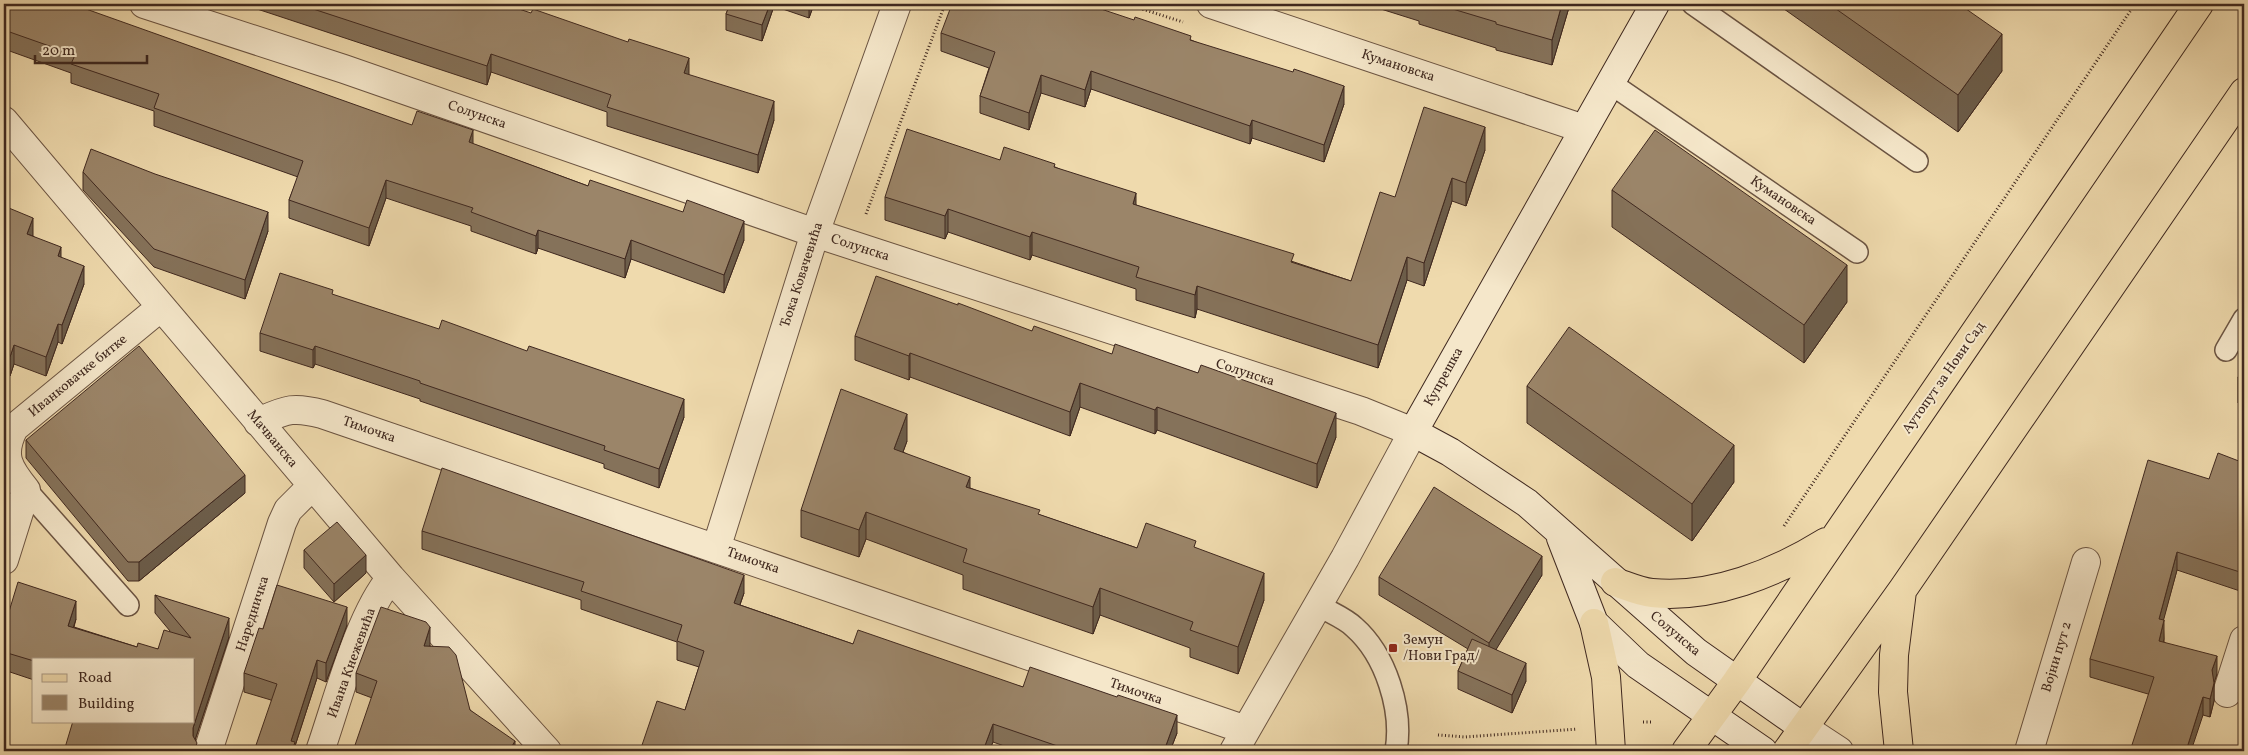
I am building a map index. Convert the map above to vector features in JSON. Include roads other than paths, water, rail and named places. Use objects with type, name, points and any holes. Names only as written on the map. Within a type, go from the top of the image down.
[{"type":"main road","name":"Аутопут за Нови Сад","points":[[1686,751],[1737,681],[2199,4]]},
{"type":"main road","points":[[1787,751],[1903,589],[2244,92]]},
{"type":"main road","points":[[1615,582],[1650,593],[1710,589],[1769,572],[1799,559],[1834,538]]},
{"type":"main road","points":[[1899,751],[1893,692],[1894,655],[1903,589]]},
{"type":"main road","points":[[1594,623],[1606,677],[1611,751]]},
{"type":"street","name":"Солунска","points":[[144,4],[344,69],[815,233],[1361,411],[1413,432],[1450,452],[1527,502],[1696,652],[1839,751]]},
{"type":"street","name":"Ђока Ковачевића","points":[[716,549],[815,233],[896,4]]},
{"type":"street","name":"Кумановска","points":[[1211,4],[1584,129]]},
{"type":"street","name":"Купрешка","points":[[1240,740],[1318,605],[1413,432],[1655,4]]},
{"type":"street","name":"Мачванска","points":[[4,121],[391,578],[547,751]]},
{"type":"street","name":"Иванковачке битке","points":[[26,490],[8,467],[5,458],[9,437],[14,428],[161,308]]},
{"type":"street","name":"Тимочка","points":[[258,422],[289,409],[306,410],[322,414],[716,549],[1240,740]]},
{"type":"street","name":"Наредничка","points":[[208,751],[282,523],[288,510],[312,486]]},
{"type":"street","points":[[4,560],[26,490]]},
{"type":"street","name":"Солунска","points":[[1556,528],[1574,567],[1594,623],[1638,665],[1763,751]]},
{"type":"street","name":"Војни пут 2","points":[[2028,751],[2086,562]]},
{"type":"street","name":"Ивана Кнежевића","points":[[320,751],[352,658],[374,604],[382,589],[391,578]]},
{"type":"street","points":[[2227,694],[2244,640]]},
{"type":"lane","points":[[1693,4],[1917,161]]},
{"type":"lane","name":"Кумановска","points":[[1610,83],[1857,252]]},
{"type":"lane","points":[[2226,350],[2244,319]]},
{"type":"lane","points":[[26,490],[128,605]]},
{"type":"lane","points":[[1318,605],[1353,626],[1380,661],[1395,713],[1396,751]]},
{"type":"place","name":"Земун /Нови Град/","points":[[1393,648]]}]
